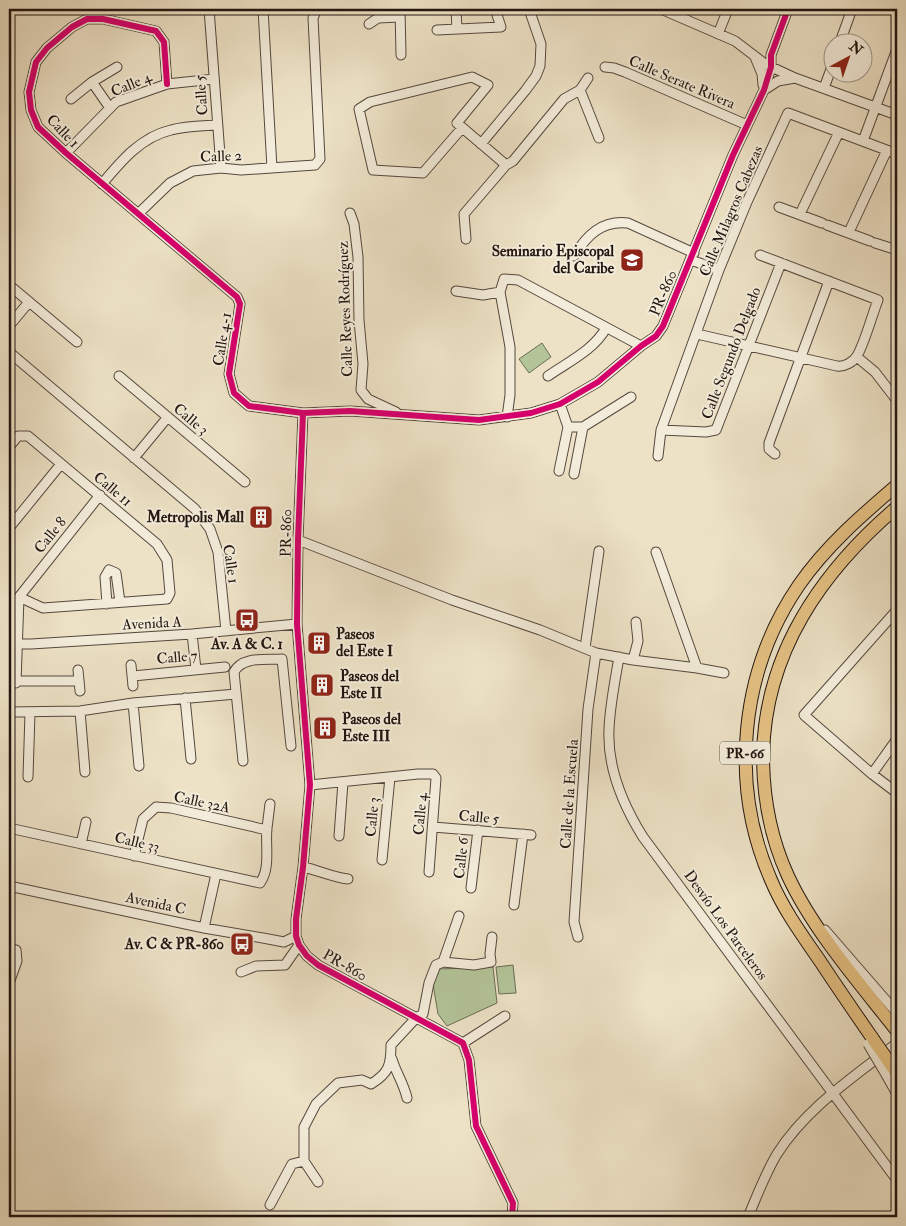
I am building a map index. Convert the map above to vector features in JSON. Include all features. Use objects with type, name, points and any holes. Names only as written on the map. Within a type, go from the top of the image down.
[{"type":"highway","name":"PR-66","points":[[894,1074],[794,924],[771,882],[754,830],[748,799],[745,756],[752,695],[763,657],[782,614],[795,592],[825,552],[860,517],[897,485]]},
{"type":"highway","name":"PR-66","points":[[895,1022],[819,929],[801,902],[781,859],[772,831],[765,792],[764,730],[768,704],[787,644],[815,596],[846,556],[897,507]]},
{"type":"street","name":"Calle 5","points":[[209,9],[221,168]]},
{"type":"street","points":[[263,9],[272,168]]},
{"type":"street","name":"Calle 2","points":[[138,214],[170,183],[193,171],[221,168],[241,170],[315,165],[320,159],[314,18],[317,9]]},
{"type":"street","points":[[456,9],[457,29]]},
{"type":"street","points":[[437,30],[501,26],[495,9]]},
{"type":"street","points":[[481,144],[526,91],[540,66],[541,44],[529,9]]},
{"type":"street","points":[[661,9],[735,41],[755,57],[794,78],[897,115]]},
{"type":"street","points":[[718,34],[728,9]]},
{"type":"street","name":"PR-860","points":[[463,1043],[318,965],[307,956],[298,941],[296,919],[303,867],[310,785],[297,624],[303,413],[350,411],[479,420],[531,413],[560,404],[598,382],[656,336],[663,326],[717,191],[764,90],[771,67],[771,54],[788,9]]},
{"type":"street","points":[[844,32],[852,9]]},
{"type":"street","points":[[369,24],[378,18],[400,13],[401,55]]},
{"type":"street","name":"Calle 1","points":[[167,84],[164,42],[156,31],[103,19],[87,19],[72,27],[47,48],[36,62],[29,92],[31,110],[38,127],[66,153],[220,283]]},
{"type":"street","points":[[863,141],[897,49]]},
{"type":"street","points":[[755,57],[762,74],[764,90],[778,80],[794,78]]},
{"type":"street","points":[[71,99],[92,82],[117,67]]},
{"type":"street","name":"Calle Serate Rivera","points":[[605,67],[625,72],[747,125]]},
{"type":"street","points":[[462,128],[423,173],[373,170],[359,109],[370,102],[472,77],[488,85],[457,124],[462,128],[506,165]]},
{"type":"street","points":[[466,239],[464,214],[506,165],[513,162],[564,99],[580,90],[588,78]]},
{"type":"street","name":"Calle 4","points":[[66,153],[116,102],[167,84],[214,79]]},
{"type":"street","points":[[92,82],[110,108]]},
{"type":"street","points":[[824,88],[826,82]]},
{"type":"street","points":[[580,90],[599,138]]},
{"type":"street","name":"Calle Milagros Cabezas","points":[[658,456],[661,430],[720,270],[747,202],[788,113],[897,154]]},
{"type":"street","points":[[102,184],[120,162],[140,143],[174,129],[217,125]]},
{"type":"street","points":[[800,214],[839,132]]},
{"type":"street","points":[[849,232],[887,150]]},
{"type":"street","points":[[779,207],[897,250]]},
{"type":"street","name":"Calle Reyes Rodríguez","points":[[350,212],[354,224],[358,257],[359,320],[363,364],[361,390],[368,399],[388,407],[398,414]]},
{"type":"street","points":[[574,256],[590,234],[600,227],[620,222],[628,223],[720,270]]},
{"type":"street","points":[[697,334],[843,367],[857,356],[878,300],[760,255]]},
{"type":"street","name":"Calle Segundo Delgado","points":[[661,430],[706,432],[716,430],[781,263]]},
{"type":"street","points":[[507,416],[510,395],[510,347],[500,292],[504,279],[518,280],[641,346]]},
{"type":"street","points":[[775,454],[769,449],[769,443],[829,281]]},
{"type":"street","name":"Calle 4-1","points":[[220,283],[237,297],[240,304],[229,374],[234,393],[249,406],[303,413]]},
{"type":"street","points":[[9,285],[77,342]]},
{"type":"street","points":[[456,291],[483,295],[500,292]]},
{"type":"street","points":[[9,326],[29,302]]},
{"type":"street","points":[[548,376],[591,346],[601,337],[606,328]]},
{"type":"street","name":"Calle 1","points":[[9,352],[195,509],[210,529],[218,552],[226,631]]},
{"type":"street","points":[[857,356],[875,372],[897,399]]},
{"type":"street","name":"Calle 3","points":[[119,376],[245,482]]},
{"type":"street","points":[[568,427],[583,427],[631,397]]},
{"type":"street","points":[[559,470],[568,427],[560,404]]},
{"type":"street","points":[[134,458],[167,418]]},
{"type":"street","points":[[574,474],[583,427]]},
{"type":"street","name":"Calle 11","points":[[9,447],[18,436],[28,436],[157,544],[167,560],[170,593],[167,599],[120,602]]},
{"type":"street","points":[[9,528],[60,464]]},
{"type":"street","name":"Calle 8","points":[[19,597],[100,495]]},
{"type":"street","points":[[298,540],[452,600],[540,630],[596,653],[724,673]]},
{"type":"street","points":[[585,648],[600,551]]},
{"type":"street","points":[[656,552],[697,668]]},
{"type":"street","points":[[79,681],[12,682],[13,643],[19,597],[43,608],[107,604],[120,602],[116,573],[109,570],[105,577],[107,604]]},
{"type":"street","points":[[897,610],[804,715],[872,774],[897,793]]},
{"type":"street","points":[[633,660],[638,641],[636,622]]},
{"type":"street","name":"Avenida A","points":[[13,643],[192,634],[297,624]]},
{"type":"street","points":[[192,634],[196,670]]},
{"type":"street","name":"Calle de la Escuela","points":[[578,937],[574,922],[588,709],[596,653]]},
{"type":"street","name":"Desvío Los Parceleros","points":[[619,657],[609,730],[609,745],[616,782],[631,817],[643,837],[897,1180]]},
{"type":"street","points":[[243,761],[234,672],[237,666],[244,661],[282,659],[291,746]]},
{"type":"street","points":[[132,664],[133,686]]},
{"type":"street","name":"Calle 7","points":[[132,676],[225,667]]},
{"type":"street","points":[[78,670],[80,691]]},
{"type":"street","points":[[9,712],[80,711],[133,702],[236,694]]},
{"type":"street","points":[[185,698],[191,759]]},
{"type":"street","points":[[133,702],[139,766]]},
{"type":"street","points":[[80,711],[85,772]]},
{"type":"street","points":[[28,777],[30,713]]},
{"type":"street","points":[[872,774],[897,740]]},
{"type":"street","name":"Calle 4","points":[[390,777],[433,774],[436,778],[429,872]]},
{"type":"street","points":[[310,785],[390,777]]},
{"type":"street","name":"Calle 3","points":[[382,860],[390,777]]},
{"type":"street","points":[[340,836],[344,782]]},
{"type":"street","points":[[266,830],[270,804]]},
{"type":"street","name":"Calle 32A","points":[[134,856],[143,819],[156,807],[171,808],[266,830]]},
{"type":"street","points":[[82,844],[86,822]]},
{"type":"street","name":"Calle 5","points":[[433,826],[527,835],[514,905]]},
{"type":"street","name":"Calle 33","points":[[9,828],[260,883],[264,878],[268,847],[266,830]]},
{"type":"street","name":"Calle 6","points":[[471,888],[478,830]]},
{"type":"street","points":[[303,867],[338,878],[348,879]]},
{"type":"street","points":[[204,928],[216,874]]},
{"type":"street","name":"Avenida C","points":[[9,886],[204,928],[284,942],[298,941]]},
{"type":"street","points":[[801,902],[857,966],[887,993],[897,1005]]},
{"type":"street","points":[[443,962],[459,916]]},
{"type":"street","points":[[318,1182],[304,1161],[304,1127],[316,1104],[338,1083],[362,1080],[371,1084],[380,1078],[391,1065],[391,1046],[416,1018],[423,1014],[429,983],[436,965],[443,962],[474,965],[491,962],[492,937]]},
{"type":"street","points":[[241,972],[256,966],[285,965],[298,941]]},
{"type":"street","points":[[9,983],[17,961],[12,949]]},
{"type":"street","points":[[857,966],[895,1022]]},
{"type":"street","points":[[505,1016],[463,1043],[469,1060],[476,1126],[513,1203],[512,1217]]},
{"type":"street","points":[[748,1217],[764,1179],[778,1153],[795,1131],[832,1092],[897,1043]]},
{"type":"street","points":[[391,1054],[398,1077],[405,1087],[408,1098]]},
{"type":"street","points":[[894,1074],[897,1094]]},
{"type":"street","points":[[270,1205],[292,1164],[304,1161]]},
{"type":"green space","points":[[542,343],[551,357],[529,373],[519,359]]},
{"type":"green space","points":[[513,965],[516,993],[499,994],[496,967]]},
{"type":"green space","points":[[493,967],[497,1003],[447,1026],[438,1014],[433,984],[439,969]]},
{"type":"cycle path","points":[[167,84],[164,42],[156,31],[103,19],[87,19],[72,27],[47,48],[36,62],[29,92],[31,110],[38,127],[66,153],[237,297],[240,304],[229,374],[234,393],[249,406],[303,413],[350,411],[479,420],[531,413],[560,404],[598,382],[656,336],[663,326],[733,155],[764,90],[771,67],[771,55],[788,9]]},
{"type":"cycle path","points":[[303,413],[297,624],[310,785],[303,867],[296,919],[296,936],[299,945],[307,956],[318,965],[463,1043],[469,1060],[476,1126],[513,1203],[512,1217]]},
{"type":"place","name":"Seminario Episcopal del Caribe","points":[[632,260]]},
{"type":"place","name":"Metropolis Mall","points":[[261,517]]},
{"type":"place","name":"Av. A & C. 1","points":[[247,620]]},
{"type":"place","name":"Paseos del Este I","points":[[319,643]]},
{"type":"place","name":"Paseos del Este II","points":[[322,685]]},
{"type":"place","name":"Paseos del Este III","points":[[325,728]]},
{"type":"place","name":"Av. C & PR-860","points":[[242,944]]}]
